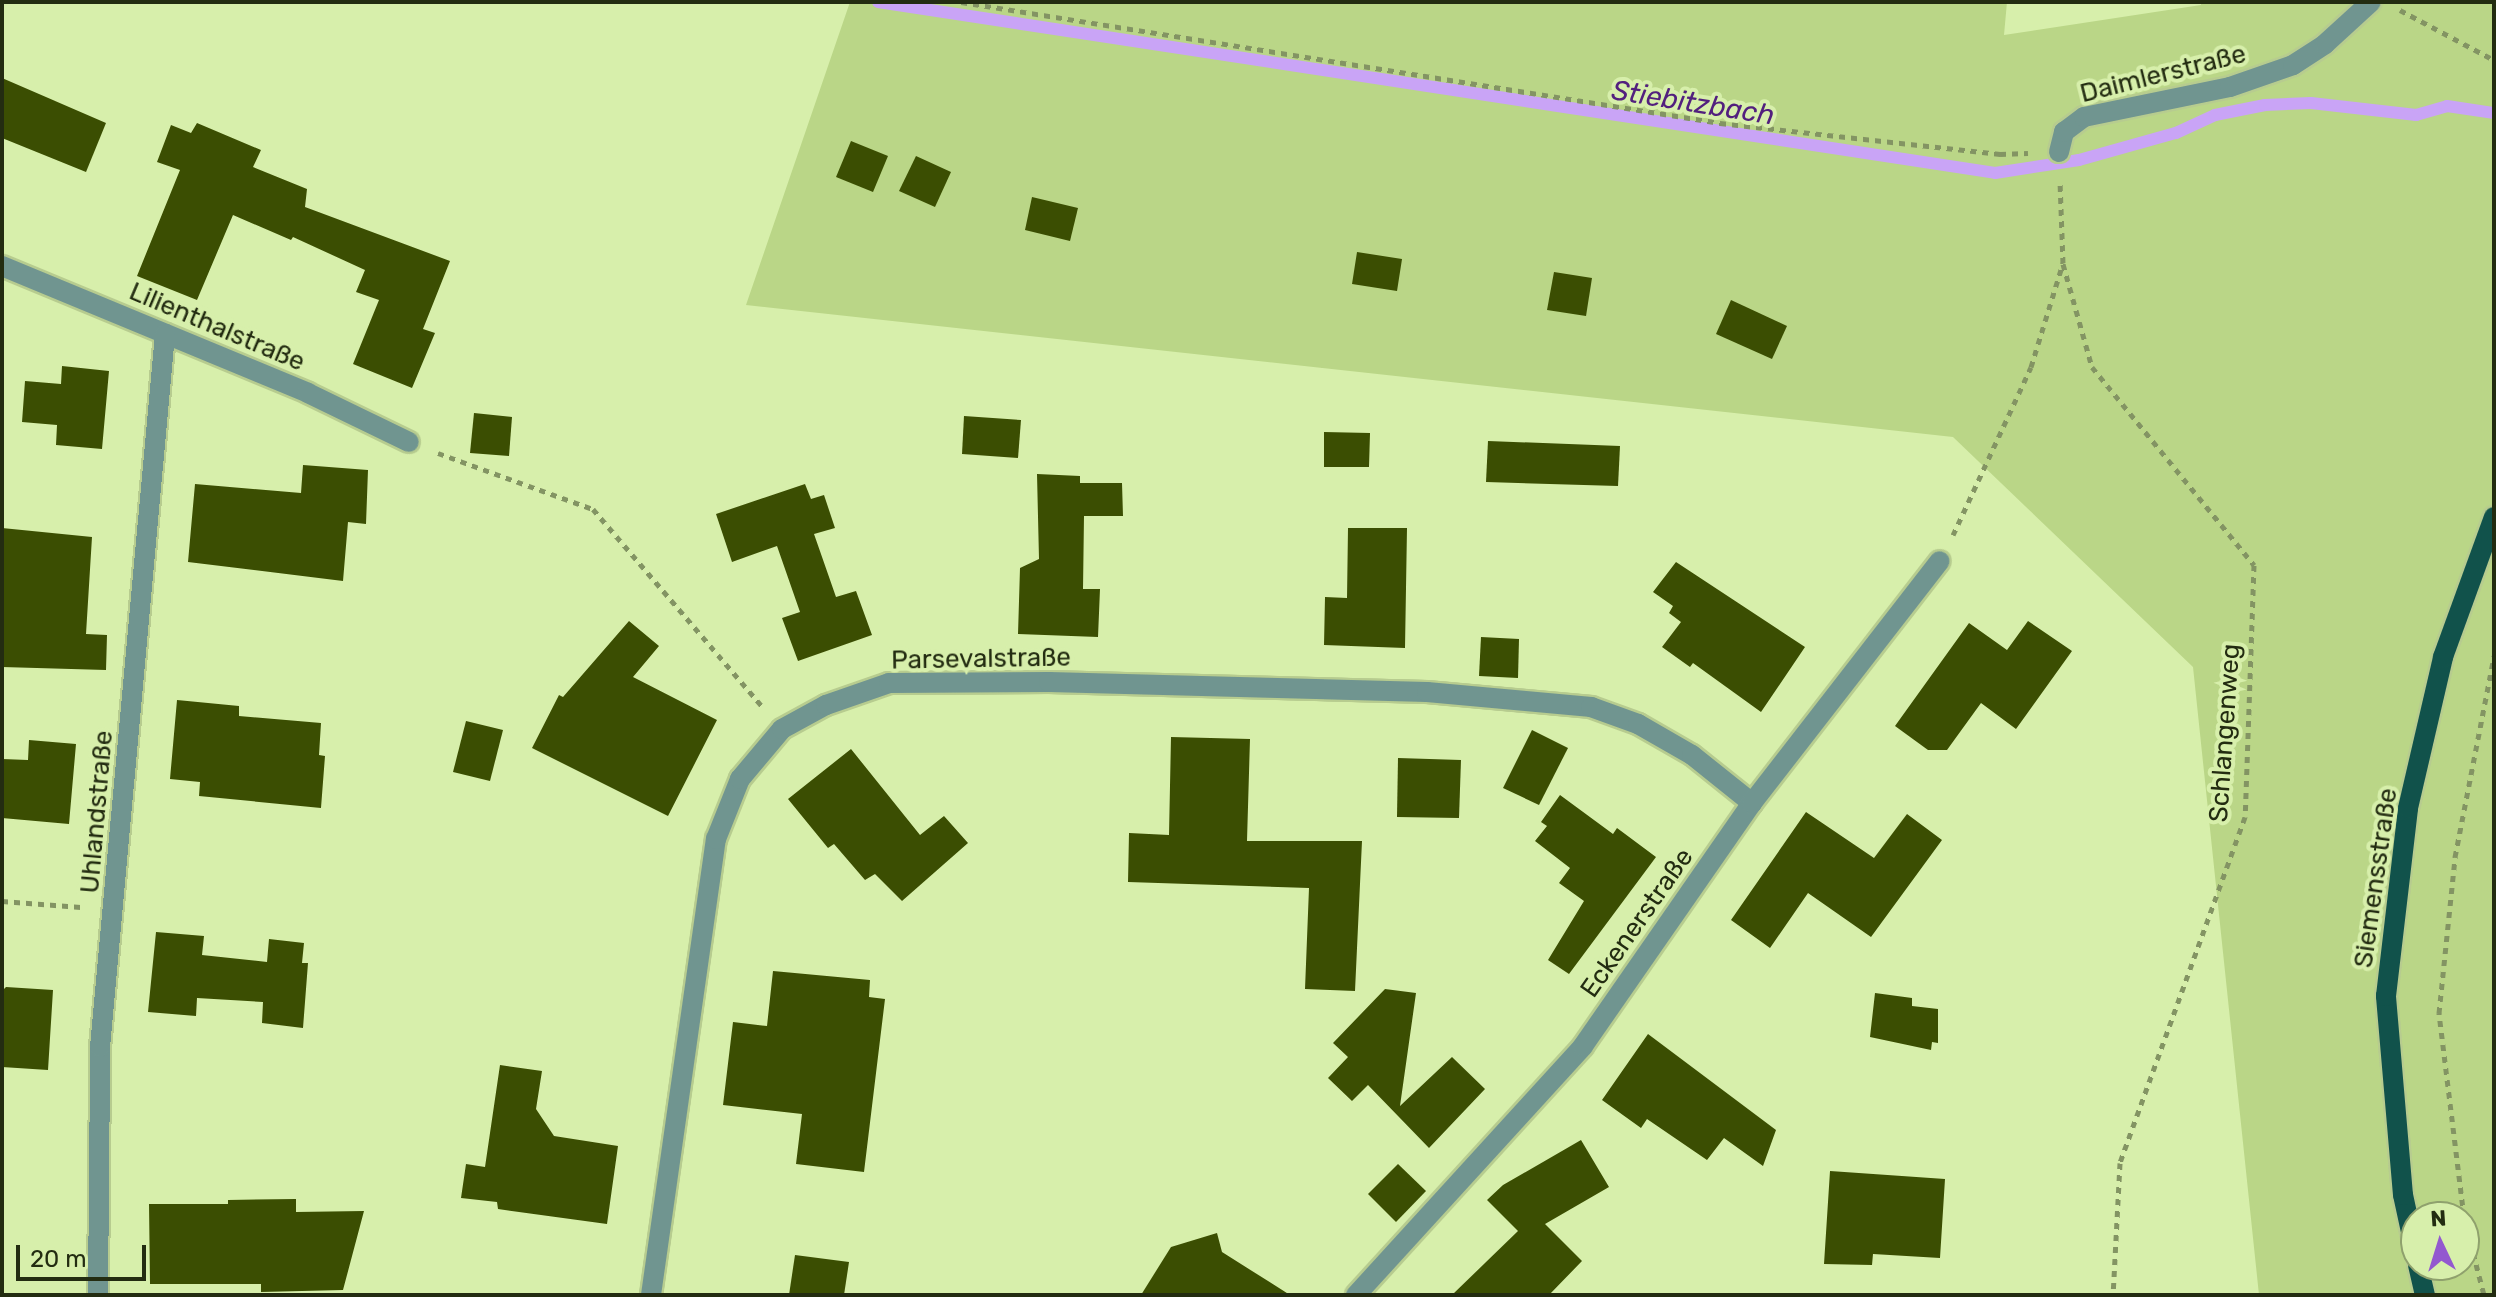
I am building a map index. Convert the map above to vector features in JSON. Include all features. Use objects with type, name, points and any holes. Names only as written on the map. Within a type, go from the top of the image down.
[{"type":"main road","name":"Siemensstraße","points":[[2404,1201],[2386,996],[2412,793],[2443,657],[2494,517]]},
{"type":"street","name":"Daimlerstraße","points":[[2059,152],[2064,132],[2084,117],[2230,87],[2293,65],[2325,44],[2371,2]]},
{"type":"street","name":"Lilienthalstraße","points":[[2,266],[308,393],[409,442]]},
{"type":"street","name":"Uhlandstraße","points":[[98,1295],[100,1047],[165,334]]},
{"type":"street","name":"Eckenerstraße","points":[[1356,1295],[1583,1046],[1752,803],[1940,561]]},
{"type":"street","name":"Parsevalstraße","points":[[651,1295],[716,839],[740,779],[782,729],[826,705],[889,683],[1049,682],[1427,692],[1591,707],[1638,724],[1692,755],[1752,803]]},
{"type":"path","points":[[961,2],[1720,123],[2000,154],[2059,152]]},
{"type":"path","points":[[2397,9],[2494,60]]},
{"type":"path","points":[[1940,561],[2031,367],[2063,263],[2060,180]]},
{"type":"path","name":"Schlangenweg","points":[[2063,263],[2092,367],[2254,565],[2245,817],[2120,1163],[2113,1295]]},
{"type":"path","points":[[409,442],[593,509],[782,729]]},
{"type":"path","points":[[2462,1201],[2439,1013],[2455,857],[2494,656]]},
{"type":"path","points":[[2,901],[114,910]]},
{"type":"green space","points":[[850,2],[2007,2],[2004,35],[2201,5],[2201,2],[2494,2],[2494,1295],[2259,1295],[2193,667],[1953,437],[746,305]]},
{"type":"building","points":[[2,78],[106,123],[86,172],[2,138]]},
{"type":"building","points":[[197,123],[261,150],[253,167],[307,189],[305,207],[450,261],[423,329],[435,333],[412,388],[353,364],[379,300],[356,292],[365,270],[293,237],[291,240],[233,215],[197,300],[137,276],[180,170],[157,162],[171,125],[191,133]]},
{"type":"building","points":[[851,141],[888,156],[873,192],[836,177]]},
{"type":"building","points":[[916,156],[951,172],[935,207],[899,191]]},
{"type":"building","points":[[1032,197],[1078,208],[1070,241],[1025,230]]},
{"type":"building","points":[[1357,252],[1402,259],[1397,291],[1352,284]]},
{"type":"building","points":[[1554,272],[1592,278],[1586,316],[1547,310]]},
{"type":"building","points":[[1731,300],[1787,326],[1772,359],[1716,334]]},
{"type":"building","points":[[62,366],[109,371],[102,449],[56,445],[57,425],[22,422],[25,381],[61,384]]},
{"type":"building","points":[[474,413],[512,417],[509,456],[470,453]]},
{"type":"building","points":[[964,416],[1021,420],[1018,458],[962,454]]},
{"type":"building","points":[[1324,432],[1370,433],[1369,467],[1324,467]]},
{"type":"building","points":[[1488,441],[1620,446],[1618,486],[1486,482]]},
{"type":"building","points":[[303,465],[368,470],[366,524],[348,522],[343,581],[188,562],[195,484],[301,493]]},
{"type":"building","points":[[1037,474],[1080,476],[1080,483],[1122,483],[1123,516],[1084,516],[1083,589],[1100,589],[1098,637],[1018,634],[1020,568],[1039,559]]},
{"type":"building","points":[[805,484],[811,499],[824,495],[835,528],[814,534],[836,597],[856,591],[872,635],[798,661],[782,618],[800,612],[777,546],[732,562],[716,514]]},
{"type":"building","points":[[2,528],[92,537],[86,634],[107,635],[106,670],[2,667]]},
{"type":"building","points":[[1348,528],[1407,528],[1405,648],[1324,645],[1325,597],[1347,598]]},
{"type":"building","points":[[1676,562],[1805,647],[1761,712],[1693,663],[1690,667],[1662,647],[1681,622],[1669,613],[1673,606],[1653,592]]},
{"type":"building","points":[[629,621],[659,646],[633,677],[717,720],[668,816],[532,748],[559,695],[563,697]]},
{"type":"building","points":[[2028,621],[2072,651],[2016,729],[1981,703],[1947,750],[1928,750],[1895,726],[1969,623],[2007,650]]},
{"type":"building","points":[[1481,637],[1519,639],[1518,678],[1479,676]]},
{"type":"building","points":[[177,700],[239,706],[239,716],[321,723],[319,755],[325,756],[321,808],[199,796],[200,782],[170,779]]},
{"type":"building","points":[[466,721],[503,730],[490,781],[453,772]]},
{"type":"building","points":[[1532,730],[1568,748],[1539,805],[1503,788]]},
{"type":"building","points":[[1171,737],[1250,739],[1247,841],[1362,841],[1355,991],[1305,989],[1309,888],[1128,882],[1129,833],[1169,835]]},
{"type":"building","points":[[29,740],[76,744],[69,824],[2,818],[2,759],[28,760]]},
{"type":"building","points":[[851,749],[920,835],[944,816],[968,843],[902,901],[875,874],[865,880],[834,844],[828,848],[788,799]]},
{"type":"building","points":[[1398,758],[1461,760],[1459,818],[1397,817]]},
{"type":"building","points":[[1560,795],[1613,834],[1617,828],[1656,857],[1569,974],[1548,960],[1584,901],[1559,883],[1570,868],[1535,841],[1547,826],[1541,822]]},
{"type":"building","points":[[1806,812],[1874,858],[1907,814],[1942,840],[1871,937],[1808,893],[1770,948],[1731,920]]},
{"type":"building","points":[[156,932],[204,936],[202,955],[267,962],[269,939],[304,943],[302,963],[308,963],[303,1028],[262,1023],[263,1002],[197,998],[196,1016],[148,1012]]},
{"type":"building","points":[[773,971],[870,980],[869,997],[885,999],[864,1172],[796,1164],[802,1114],[723,1105],[733,1022],[767,1026]]},
{"type":"building","points":[[6,987],[53,990],[48,1070],[2,1067],[2,991]]},
{"type":"building","points":[[1385,989],[1416,993],[1400,1106],[1452,1057],[1485,1089],[1429,1148],[1368,1085],[1352,1101],[1328,1078],[1348,1057],[1333,1043]]},
{"type":"building","points":[[1875,993],[1912,998],[1912,1006],[1938,1009],[1938,1043],[1932,1042],[1931,1050],[1870,1037]]},
{"type":"building","points":[[1648,1034],[1776,1130],[1763,1166],[1724,1138],[1707,1160],[1647,1119],[1641,1128],[1602,1100]]},
{"type":"building","points":[[500,1065],[542,1071],[536,1109],[554,1136],[618,1146],[607,1224],[498,1209],[497,1202],[461,1198],[466,1164],[485,1167]]},
{"type":"building","points":[[1581,1140],[1609,1187],[1545,1224],[1582,1261],[1549,1295],[1452,1295],[1518,1231],[1487,1200],[1503,1185]]},
{"type":"building","points":[[1398,1164],[1426,1191],[1396,1222],[1368,1194]]},
{"type":"building","points":[[1830,1171],[1945,1179],[1940,1258],[1873,1254],[1872,1265],[1824,1264]]},
{"type":"building","points":[[296,1199],[296,1212],[364,1211],[343,1290],[261,1292],[261,1284],[150,1284],[149,1204],[228,1204],[228,1200]]},
{"type":"building","points":[[1217,1233],[1222,1252],[1290,1295],[1141,1295],[1171,1247]]},
{"type":"building","points":[[795,1255],[849,1262],[844,1295],[789,1295]]},
{"type":"waterway","name":"Stiebitzbach","points":[[878,2],[1995,173],[2079,160],[2176,133],[2215,115],[2265,105],[2311,103],[2416,115],[2447,106],[2494,113]]}]
